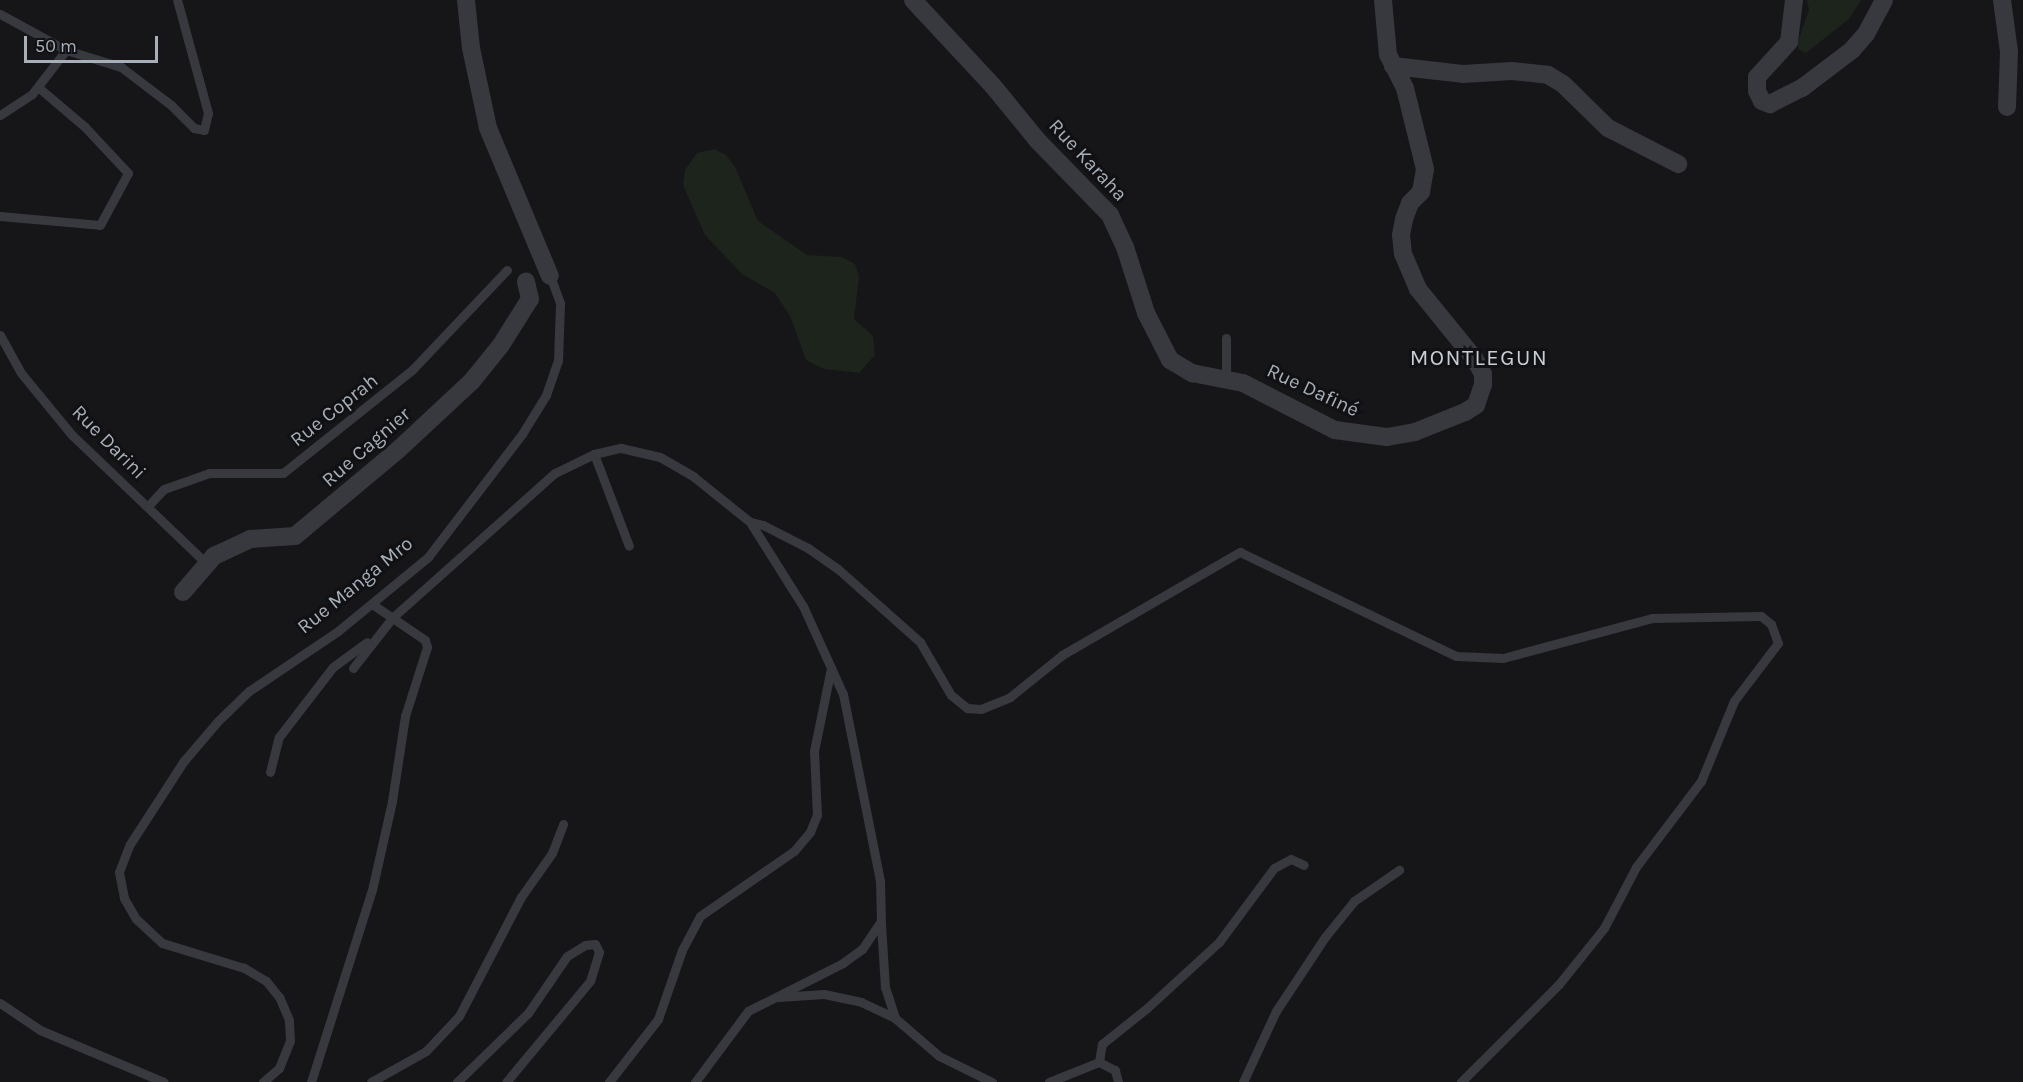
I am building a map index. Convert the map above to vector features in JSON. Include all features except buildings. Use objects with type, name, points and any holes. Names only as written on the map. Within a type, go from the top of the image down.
[{"type":"street","name":"Rue Manga Mro","points":[[466,0],[475,69],[488,128],[550,276]]},
{"type":"street","name":"Rue Karaha","points":[[913,0],[993,86],[1038,141],[1110,215],[1125,247],[1146,313],[1170,360],[1192,373],[1226,381]]},
{"type":"street","name":"Rue Dafiné","points":[[1226,381],[1243,383],[1335,430],[1362,436],[1415,432],[1465,412],[1480,398],[1483,374],[1474,358],[1418,289],[1403,254],[1401,235],[1404,219],[1426,180],[1405,88],[1393,66],[1386,42],[1383,0]]},
{"type":"street","points":[[1794,0],[1789,42],[1757,77],[1757,91],[1762,101],[1770,104],[1802,88],[1852,50],[1866,34],[1884,0]]},
{"type":"street","points":[[2002,0],[2009,52],[2007,107]]},
{"type":"street","points":[[1393,66],[1463,74],[1539,72],[1563,84],[1608,128],[1678,164]]},
{"type":"street","name":"Rue Cagnier","points":[[183,592],[214,556],[250,539],[295,536],[398,450],[472,381],[501,345],[530,299],[525,281]]},
{"type":"lane","points":[[0,14],[66,50],[121,67],[194,128],[204,130],[208,113],[177,0]]},
{"type":"lane","points":[[0,114],[38,87],[66,50]]},
{"type":"lane","points":[[0,216],[100,225],[128,173],[86,127],[38,87]]},
{"type":"lane","name":"Rue Coprah","points":[[148,506],[164,489],[209,473],[283,473],[412,370],[507,270]]},
{"type":"lane","name":"Rue Manga Mro","points":[[263,1082],[279,1068],[290,1041],[289,1020],[279,997],[266,981],[244,968],[162,943],[136,919],[124,898],[119,872],[130,844],[183,762],[218,721],[249,692],[372,604],[428,558],[515,444],[546,395],[558,362],[561,327],[560,303],[550,276]]},
{"type":"lane","name":"Rue Darini","points":[[0,334],[21,373],[72,435],[207,564]]},
{"type":"lane","points":[[1226,338],[1226,381]]},
{"type":"lane","points":[[270,772],[279,737],[333,667],[374,636],[555,473],[594,454],[621,448],[660,457],[694,477],[750,522],[799,543],[838,569],[920,642],[951,695],[967,708],[981,709],[1010,697],[1062,655],[1240,552],[1403,628],[1431,645],[1472,658],[1503,658],[1653,618],[1761,616],[1771,624],[1778,643],[1734,701],[1701,781],[1636,867],[1604,928],[1559,984],[1461,1082]]},
{"type":"lane","points":[[594,454],[629,546]]},
{"type":"lane","points":[[750,522],[803,606],[850,716],[864,818],[880,881],[885,987],[895,1018]]},
{"type":"lane","points":[[311,1082],[372,890],[392,801],[405,716],[427,647],[425,640],[372,604]]},
{"type":"lane","points":[[353,668],[374,636]]},
{"type":"lane","points":[[609,1082],[658,1019],[682,950],[700,916],[794,851],[810,832],[817,815],[814,752],[831,668]]},
{"type":"lane","points":[[371,1082],[426,1051],[459,1016],[520,897],[552,853],[563,824]]},
{"type":"lane","points":[[1099,1062],[1102,1044],[1212,948],[1274,868],[1291,859],[1304,865]]},
{"type":"lane","points":[[1243,1082],[1276,1011],[1324,937],[1354,902],[1399,870]]},
{"type":"lane","points":[[695,1082],[731,1029],[748,1011],[843,963],[862,949],[881,921]]},
{"type":"lane","points":[[456,1082],[528,1013],[567,956],[585,945],[595,944],[599,952],[590,981],[506,1082]]},
{"type":"lane","points":[[774,998],[824,994],[861,1002],[895,1018],[939,1056],[992,1082]]},
{"type":"lane","points":[[0,1003],[40,1030],[164,1082]]},
{"type":"lane","points":[[1049,1082],[1099,1062],[1114,1070],[1118,1082]]},
{"type":"shaded area","points":[[1807,0],[1861,0],[1849,19],[1806,53],[1798,49],[1798,41],[1809,10]]},
{"type":"shaded area","points":[[714,149],[726,155],[735,167],[758,221],[807,255],[842,257],[855,264],[859,276],[854,319],[873,336],[875,355],[859,373],[824,369],[806,360],[790,316],[775,293],[742,274],[705,235],[683,185],[685,170],[697,153]]},
{"type":"district","name":"MONTLEGUN","points":[[1479,359]]}]
